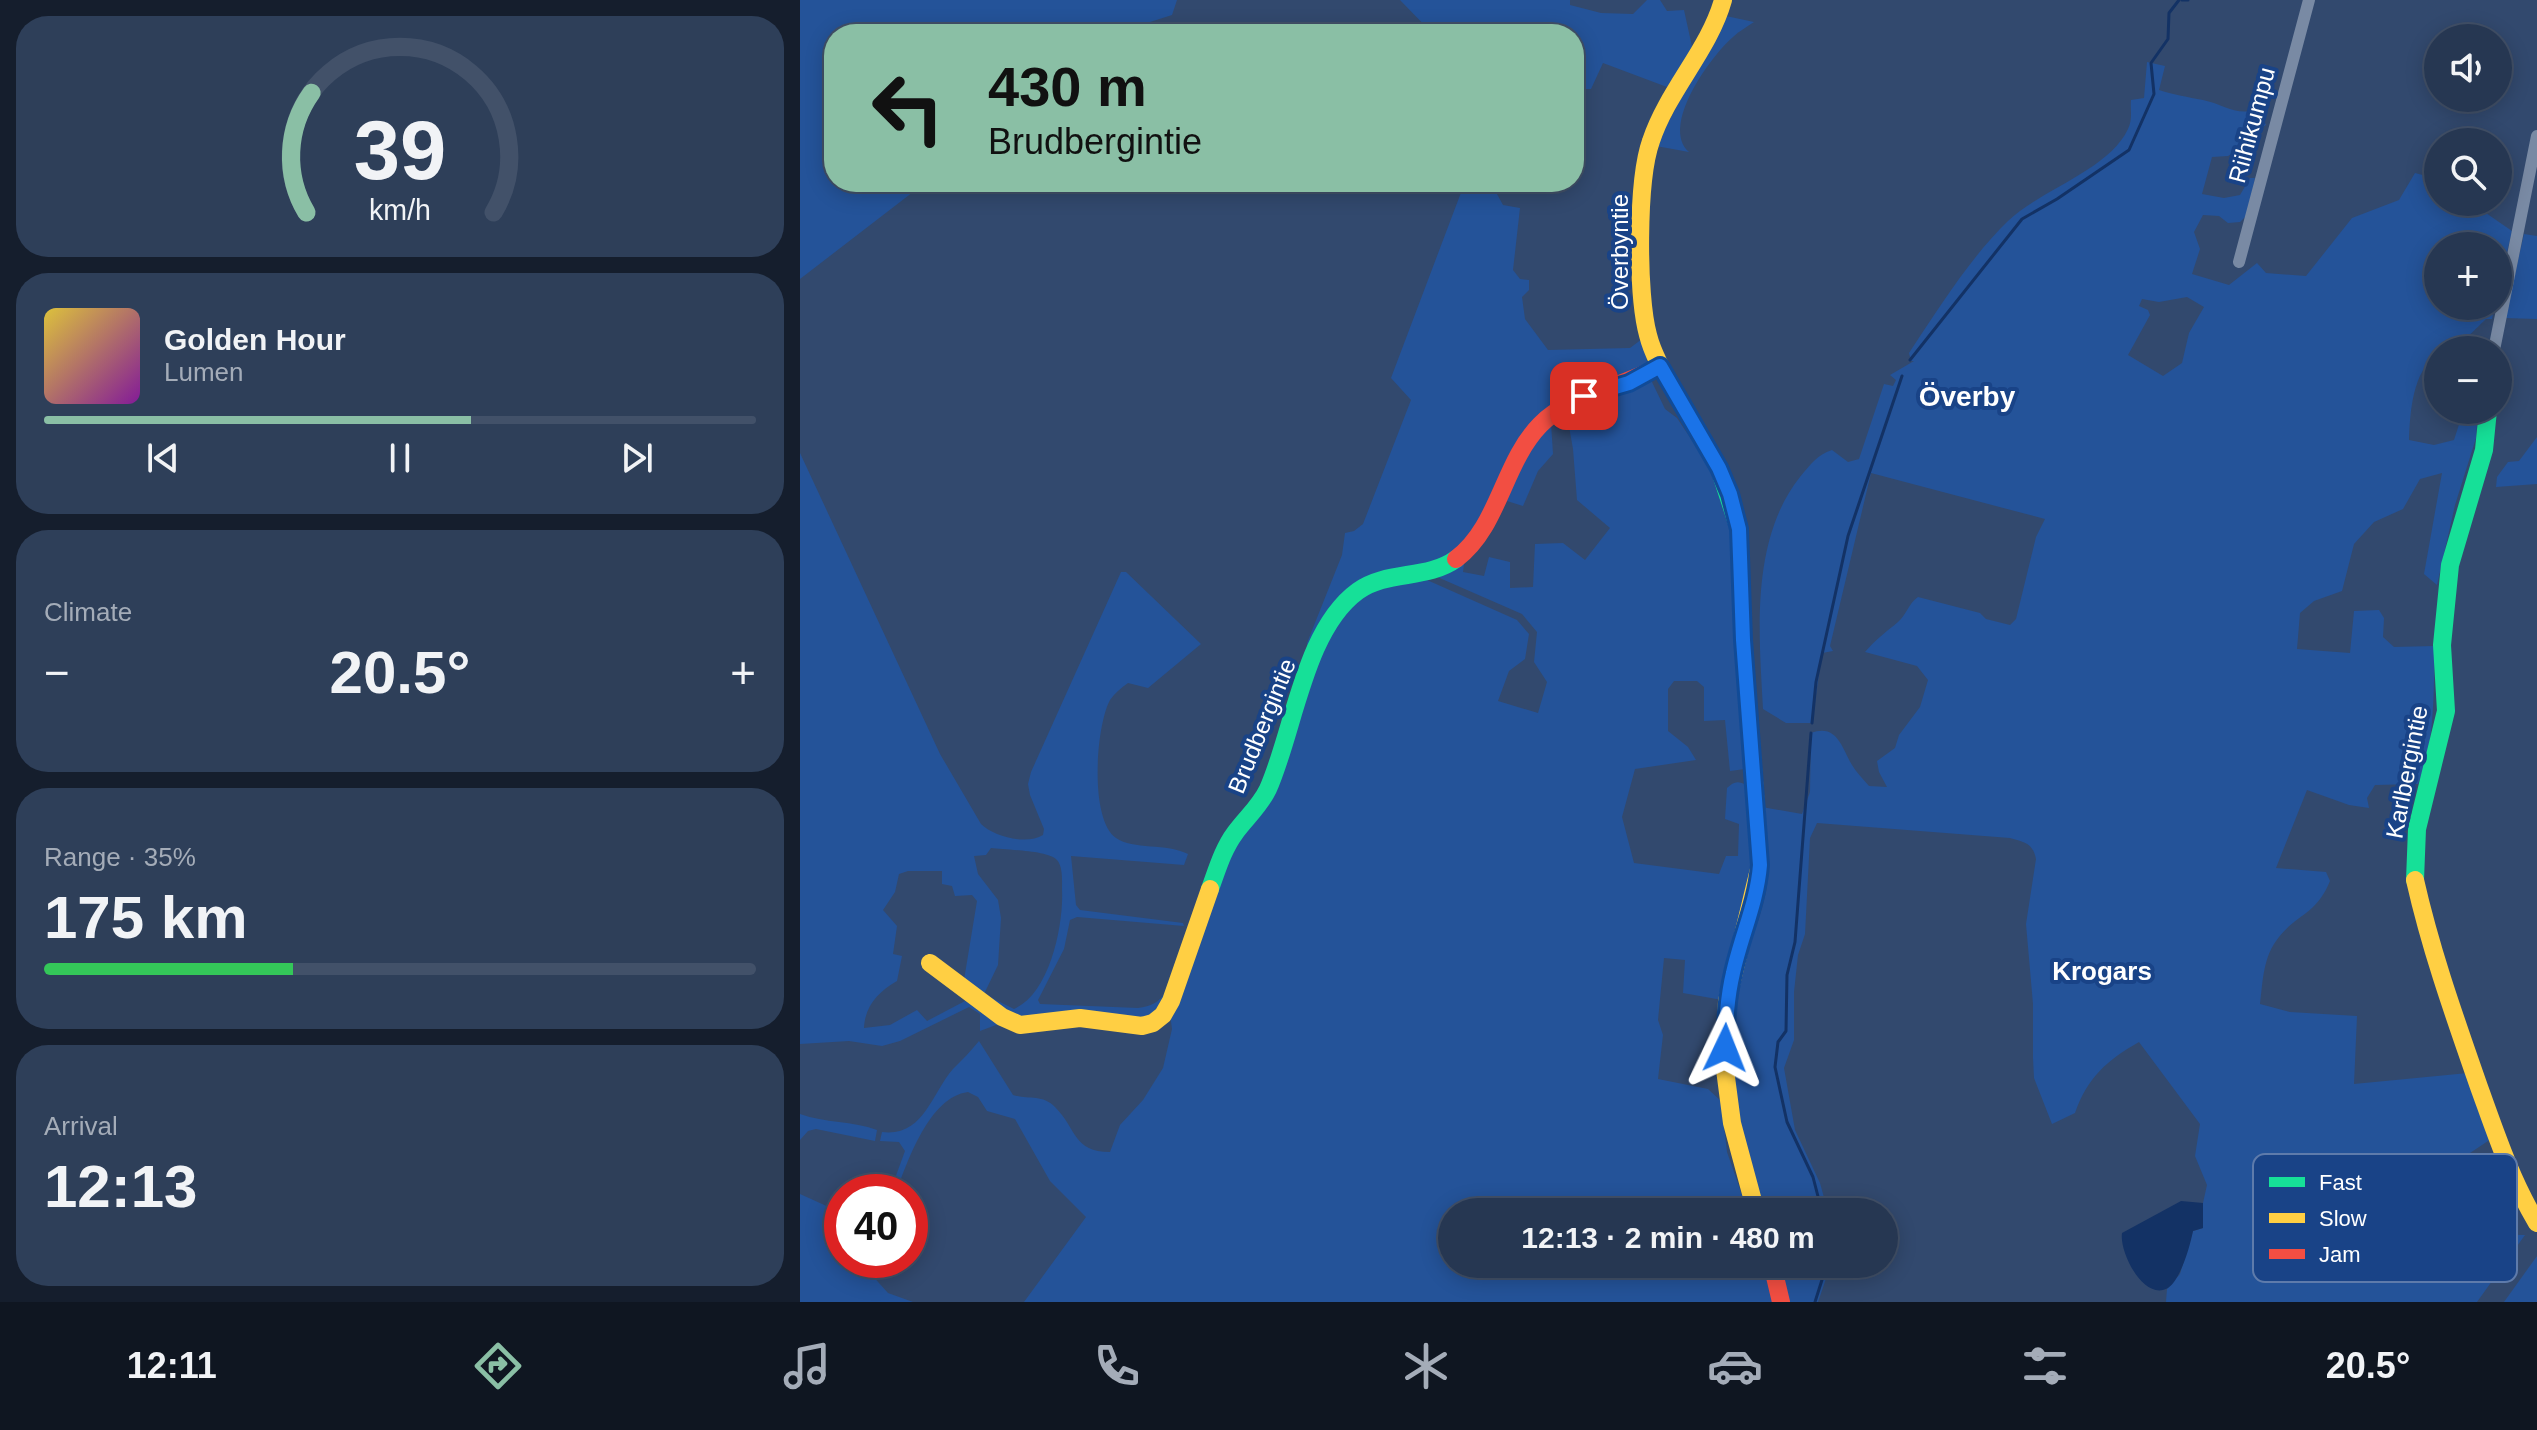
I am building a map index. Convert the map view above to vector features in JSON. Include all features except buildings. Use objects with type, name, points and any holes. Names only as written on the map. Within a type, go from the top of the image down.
[{"type":"street","name":"Överbyntie","points":[[1723,0],[1716,25],[1680,78],[1656,124],[1646,160],[1641,230],[1641,296],[1648,335],[1660,366],[1725,481],[1741,548],[1743,640],[1760,865],[1756,898],[1729,993],[1726,1076],[1734,1146],[1751,1198]]},
{"type":"street","name":"Riihikumpu","points":[[2239,262],[2309,0]]},
{"type":"street","points":[[2497,336],[2537,136]]},
{"type":"street","name":"Brudbergintie","points":[[930,963],[1002,1017],[1020,1025],[1080,1018],[1142,1026],[1153,1023],[1163,1015],[1171,1001],[1228,843],[1267,791],[1309,672],[1342,605],[1360,589],[1386,576],[1441,570],[1461,555],[1474,542],[1495,496],[1537,426],[1565,403],[1629,383],[1660,366]]},
{"type":"street","name":"Karlbergintie","points":[[2487,424],[2484,450],[2450,565],[2442,645],[2446,711],[2417,829],[2414,874],[2428,938],[2445,992],[2503,1154]]},
{"type":"street","name":"Karlbergintie","points":[[2517,1191],[2537,1223]]},
{"type":"street","points":[[1775,1278],[1781,1302]]},
{"type":"shaded area","points":[[800,0],[1177,0],[1172,15],[1151,24],[824,24],[824,192],[913,192],[800,279]]},
{"type":"shaded area","points":[[1400,0],[1570,0],[1570,5],[1601,13],[1633,14],[1647,0],[1660,0],[1667,11],[1684,10],[1693,51],[1667,87],[1603,63],[1591,89],[1584,89],[1584,24],[1423,24]]},
{"type":"shaded area","points":[[1726,16],[1754,22],[1723,47],[1692,92],[1680,126],[1682,140],[1689,152],[1656,146],[1690,81],[1691,73]]},
{"type":"shaded area","points":[[2147,62],[2165,66],[2159,90],[2237,111],[2258,109],[2266,125],[2241,140],[2241,148],[2228,156],[2212,157],[2202,194],[2224,198],[2240,195],[2250,178],[2255,178],[2247,215],[2240,222],[2228,223],[2219,216],[2203,215],[2194,232],[2200,249],[2192,274],[2229,285],[2257,263],[2266,273],[2306,276],[2352,218],[2399,200],[2415,173],[2424,175],[2424,216],[2490,216],[2512,231],[2424,232],[2424,320],[2485,320],[2469,336],[2424,336],[2424,370],[2414,393],[2409,440],[2434,445],[2454,440],[2459,424],[2477,424],[2437,585],[2424,574],[2442,473],[2420,479],[2403,509],[2374,522],[2354,544],[2342,591],[2314,601],[2300,613],[2297,649],[2350,653],[2354,611],[2379,610],[2384,618],[2383,637],[2394,647],[2435,646],[2428,751],[2418,784],[2375,785],[2367,798],[2369,808],[2349,805],[2307,790],[2276,868],[2326,872],[2330,881],[2319,901],[2286,929],[2274,944],[2265,969],[2260,1004],[2290,1012],[2357,1016],[2354,1084],[2468,1073],[2491,1139],[2468,1154],[2253,1154],[2253,1282],[2491,1282],[2477,1302],[2166,1302],[2167,1289],[2180,1274],[2193,1231],[2203,1228],[2207,1185],[2195,1156],[2200,1124],[2139,1042],[2100,1071],[2075,1113],[2052,1124],[2034,1078],[2033,1004],[2026,924],[2036,859],[2030,846],[2010,838],[1817,823],[1810,838],[1805,934],[1798,955],[1794,992],[1794,1040],[1784,1068],[1795,1130],[1824,1198],[1761,1198],[1749,1161],[1737,1106],[1731,1049],[1735,997],[1766,892],[1768,860],[1762,807],[1802,814],[1810,792],[1811,733],[1820,731],[1827,731],[1838,739],[1854,768],[1869,786],[1887,787],[1877,761],[1895,748],[1899,735],[1920,707],[1928,680],[1917,666],[1865,652],[1901,619],[1918,597],[1980,613],[1986,619],[2010,625],[2016,619],[2036,537],[2045,519],[1871,473],[1830,646],[1833,651],[1822,653],[1812,723],[1786,723],[1763,709],[1761,588],[1773,529],[1784,502],[1818,457],[1832,450],[1848,462],[1859,459],[1884,384],[1893,386],[1896,380],[1890,375],[1914,361],[1911,361],[1909,353],[1980,251],[2022,210],[2106,156],[2119,143],[2131,118],[2131,100],[2144,98]],"holes":[[[2187,297],[2204,307],[2189,333],[2182,363],[2163,376],[2128,355],[2150,315],[2148,310],[2139,306],[2142,299],[2159,302]]]},
{"type":"shaded area","points":[[1461,192],[1498,192],[1503,205],[1520,208],[1513,270],[1520,279],[1529,280],[1529,290],[1522,297],[1525,319],[1548,350],[1630,348],[1642,339],[1652,382],[1665,409],[1677,418],[1713,472],[1726,505],[1734,556],[1733,609],[1745,769],[1730,771],[1725,720],[1704,721],[1704,687],[1697,681],[1674,681],[1668,689],[1668,731],[1688,747],[1696,760],[1635,769],[1622,817],[1634,863],[1719,874],[1726,856],[1738,856],[1739,824],[1725,819],[1727,788],[1736,782],[1746,785],[1753,879],[1722,1000],[1683,993],[1685,960],[1664,958],[1658,1020],[1663,1035],[1658,1079],[1708,1089],[1721,1101],[1727,1152],[1743,1198],[1438,1198],[1438,1278],[1768,1278],[1774,1302],[1024,1302],[1086,1217],[1050,1181],[1015,1119],[987,1111],[978,1097],[968,1092],[954,1096],[931,1118],[903,1174],[897,1174],[905,1151],[899,1142],[880,1141],[882,1132],[896,1132],[917,1121],[945,1079],[979,1041],[1013,1095],[1050,1103],[1082,1144],[1110,1152],[1120,1125],[1143,1100],[1163,1068],[1172,1029],[1170,1014],[1230,852],[1314,675],[1307,643],[1342,555],[1345,533],[1363,524],[1411,400],[1391,378]],"holes":[[[1550,407],[1567,415],[1577,500],[1610,528],[1585,560],[1563,543],[1535,544],[1533,587],[1510,588],[1510,562],[1489,557],[1484,576],[1463,572],[1465,557],[1435,576],[1522,614],[1537,632],[1534,662],[1547,682],[1538,713],[1498,701],[1509,671],[1525,659],[1529,634],[1517,620],[1418,576],[1471,539],[1491,496],[1523,506],[1538,471],[1553,454]]]},
{"type":"shaded area","points":[[2524,234],[2537,236],[2537,319],[2512,318],[2512,287]]},
{"type":"shaded area","points":[[2537,437],[2537,484],[2496,487],[2497,477],[2508,462],[2519,461]]},
{"type":"shaded area","points":[[800,453],[940,754],[981,824],[994,833],[1020,839],[1043,835],[1044,829],[1030,795],[1028,784],[1031,772],[1121,572],[1126,572],[1201,644],[1148,688],[1128,683],[1116,693],[1105,713],[1099,750],[1099,793],[1107,828],[1123,842],[1188,854],[1184,865],[1071,856],[1076,905],[1080,910],[1183,923],[1184,926],[1077,917],[1070,920],[1064,949],[1038,1000],[1040,1004],[1138,1008],[1154,1003],[1166,991],[1169,992],[1149,1018],[1016,1020],[964,980],[977,901],[972,895],[955,896],[952,886],[942,884],[942,871],[908,871],[899,874],[895,892],[883,910],[897,926],[893,954],[902,956],[897,981],[874,1000],[864,1028],[890,1025],[917,1010],[927,1021],[965,1001],[1004,1022],[980,1031],[980,1014],[969,1007],[900,1041],[882,1046],[849,1041],[800,1044]],"holes":[[[991,848],[1036,852],[1052,857],[1059,863],[1062,874],[1060,920],[1046,974],[1037,989],[1014,1009],[984,994],[998,965],[1001,918],[998,900],[978,874],[974,856],[986,855]]]},
{"type":"shaded area","points":[[800,1114],[877,1130],[875,1141],[816,1129],[808,1131],[800,1140]]},
{"type":"shaded area","points":[[800,1194],[824,1205],[824,1278],[874,1278],[888,1293],[913,1302],[800,1302]]},
{"type":"shaded area","points":[[2181,1201],[2203,1203],[2203,1228],[2193,1231],[2184,1262],[2173,1284],[2159,1290],[2150,1288],[2142,1282],[2129,1262],[2122,1233]]},
{"type":"shaded area","points":[[2517,1235],[2525,1235],[2517,1246]]},
{"type":"shaded area","points":[[2537,1256],[2537,1302],[2504,1302]]},
{"type":"shaded area","points":[[1784,1278],[1826,1278],[1818,1302],[1789,1302]]},
{"type":"waterway","points":[[1910,360],[2022,219],[2129,150],[2154,94],[2151,63],[2168,39],[2169,13],[2179,0]]},
{"type":"waterway","points":[[2182,0],[2188,0]]},
{"type":"waterway","points":[[1812,723],[1816,682],[1848,536],[1902,376]]},
{"type":"waterway","points":[[1811,733],[1795,942],[1787,975],[1786,1031],[1778,1042],[1775,1067],[1787,1122],[1813,1177],[1818,1198]]},
{"type":"waterway","points":[[1815,1302],[1823,1278]]},
{"type":"traffic: fast","points":[[1674,390],[1719,468],[1739,529],[1743,640],[1754,781]]},
{"type":"traffic: fast","points":[[2415,880],[2417,829],[2446,711],[2442,645],[2450,565],[2484,450],[2487,424]]},
{"type":"traffic: fast","points":[[1210,889],[1231,839],[1268,789],[1313,655],[1340,608],[1369,584],[1433,570],[1456,559]]},
{"type":"traffic: slow","points":[[1674,390],[1653,350],[1644,317],[1640,238],[1643,182],[1646,159],[1658,122],[1708,36],[1723,0]]},
{"type":"traffic: slow","points":[[1752,1198],[1732,1123],[1724,1062],[1727,1001],[1760,865],[1754,781]]},
{"type":"traffic: slow","points":[[2415,880],[2452,1010],[2504,1154]]},
{"type":"traffic: slow","points":[[930,963],[1002,1017],[1020,1025],[1080,1018],[1142,1026],[1153,1023],[1163,1015],[1171,1001],[1210,889]]},
{"type":"traffic: slow","points":[[2517,1184],[2537,1223]]},
{"type":"traffic: jam","points":[[1456,559],[1482,530],[1517,457],[1540,425],[1565,406],[1660,366]]},
{"type":"traffic: jam","points":[[1775,1278],[1781,1302]]},
{"type":"district","name":"Överby","points":[[1967,396]]},
{"type":"district","name":"Krogars","points":[[2102,971]]},
{"type":"route","points":[[1584,396],[1629,383],[1660,366],[1719,468],[1739,529],[1743,640],[1760,831],[1760,865],[1756,898],[1733,972],[1725,1048]]}]
